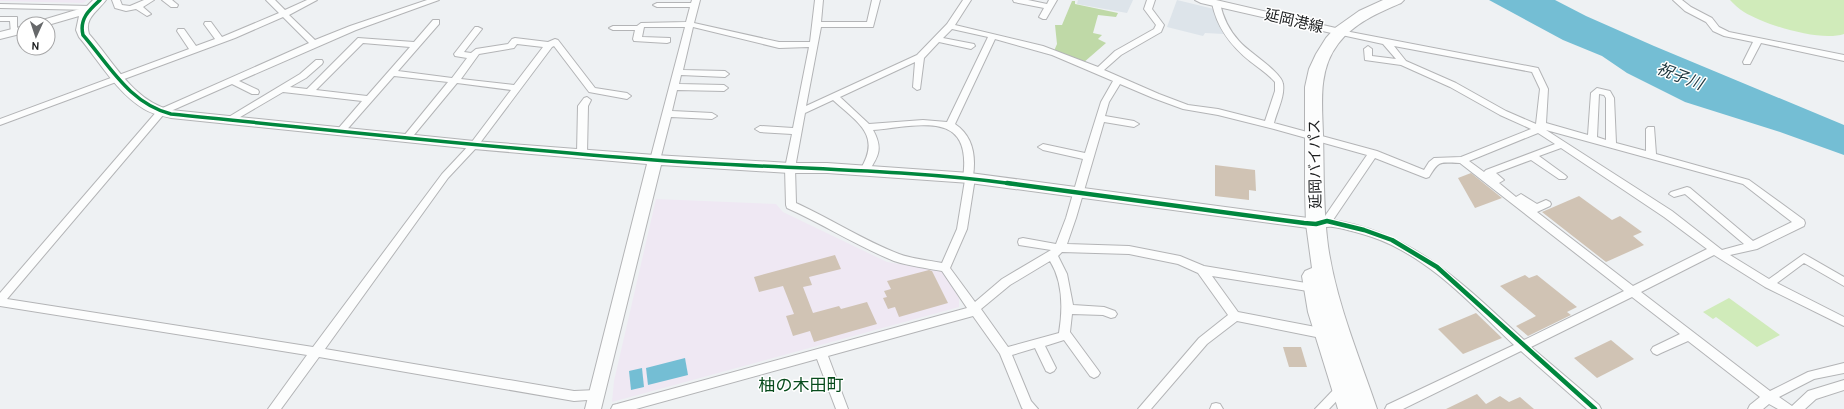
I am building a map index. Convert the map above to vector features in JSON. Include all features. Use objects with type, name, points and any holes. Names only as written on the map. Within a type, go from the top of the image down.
[{"type":"highway","name":"延岡バイパス","points":[[1332,30],[1339,15],[1360,4],[1372,0]]},
{"type":"highway","name":"延岡バイパス","points":[[1366,409],[1329,296],[1319,248],[1304,74],[1315,44],[1332,30],[1396,0]]},
{"type":"highway","name":"延岡バイパス","points":[[1316,223],[1314,288],[1319,312],[1349,409]]},
{"type":"street","points":[[116,0],[118,6],[129,8],[150,0]]},
{"type":"street","points":[[166,0],[174,5]]},
{"type":"street","points":[[270,0],[314,44]]},
{"type":"street","points":[[0,122],[220,40],[284,14],[313,0]]},
{"type":"street","points":[[0,301],[161,112],[353,28],[435,0]]},
{"type":"street","points":[[819,0],[818,24],[790,168],[791,205],[821,219],[839,231],[898,258],[945,268],[1005,352],[1026,404],[1032,409]]},
{"type":"street","points":[[818,24],[870,25],[876,0]]},
{"type":"street","points":[[802,111],[920,58],[950,26],[967,0]]},
{"type":"street","points":[[1017,0],[1051,3],[1043,17]]},
{"type":"street","points":[[1098,71],[1118,53],[1158,30],[1160,25],[1148,9],[1151,0]]},
{"type":"street","name":"延岡港線","points":[[1201,0],[1218,2],[1332,30]]},
{"type":"street","points":[[1677,0],[1688,10],[1709,20],[1716,29],[1727,34],[1844,58]]},
{"type":"street","points":[[0,301],[316,352],[574,396],[595,402],[677,72],[696,2],[657,5]]},
{"type":"street","points":[[1218,2],[1217,11],[1227,35],[1235,44],[1270,72],[1279,82],[1279,91],[1270,124]]},
{"type":"street","points":[[0,6],[93,6]]},
{"type":"street","points":[[56,19],[93,6]]},
{"type":"street","points":[[93,6],[82,22],[81,29],[83,34],[120,78],[147,105],[161,112],[227,121],[474,146],[582,153],[655,160],[790,168],[865,170],[969,178],[1364,230],[1392,240],[1437,267],[1523,346],[1595,409]]},
{"type":"street","points":[[137,6],[147,14]]},
{"type":"street","points":[[0,18],[14,19],[16,23]]},
{"type":"street","points":[[340,132],[436,22]]},
{"type":"street","points":[[208,24],[220,40]]},
{"type":"street","points":[[667,40],[637,39],[641,25],[690,24],[779,45],[814,44]]},
{"type":"street","points":[[950,26],[1049,50],[1156,97],[1186,107],[1216,111],[1270,124],[1374,153],[1426,175],[1432,164],[1437,160],[1462,160],[1540,127]]},
{"type":"street","points":[[613,28],[640,28]]},
{"type":"street","points":[[473,56],[458,54],[478,29]]},
{"type":"street","points":[[1332,30],[1386,42],[1535,70],[1544,89],[1540,127]]},
{"type":"street","points":[[0,36],[16,31]]},
{"type":"street","points":[[182,31],[194,50]]},
{"type":"street","points":[[950,125],[992,37]]},
{"type":"street","points":[[937,39],[971,46]]},
{"type":"street","points":[[309,92],[361,40],[416,45]]},
{"type":"street","points":[[1747,62],[1758,40]]},
{"type":"street","points":[[406,139],[476,52],[511,46],[515,41],[549,45]]},
{"type":"street","points":[[274,409],[329,332],[445,176],[474,146],[549,45],[555,42],[592,90],[627,96]]},
{"type":"street","points":[[1386,42],[1404,63]]},
{"type":"street","points":[[1368,49],[1368,58],[1404,63],[1453,85],[1503,112],[1540,127],[1611,144],[1746,182],[1800,223],[1753,246],[1717,252],[1391,409]]},
{"type":"street","points":[[917,87],[920,58]]},
{"type":"street","points":[[227,121],[303,76],[319,62]]},
{"type":"street","points":[[677,72],[725,74]]},
{"type":"street","points":[[392,73],[517,88]]},
{"type":"street","points":[[233,80],[255,92]]},
{"type":"street","points":[[617,409],[969,313],[1006,282],[1056,252],[1071,218],[1077,193],[1105,102],[1118,80]]},
{"type":"street","points":[[674,87],[724,88]]},
{"type":"street","points":[[282,89],[369,99]]},
{"type":"street","points":[[1592,139],[1595,93],[1597,91],[1607,93],[1610,98],[1611,144]]},
{"type":"street","points":[[834,96],[872,133],[875,144],[873,158],[865,170]]},
{"type":"street","points":[[582,153],[582,106],[587,100]]},
{"type":"street","points":[[667,114],[712,116]]},
{"type":"street","points":[[1100,118],[1134,124]]},
{"type":"street","points":[[867,127],[905,123],[950,125],[965,139],[968,146],[970,160],[962,229],[945,268]]},
{"type":"street","points":[[1540,127],[1668,214],[1717,252],[1768,284],[1844,322]]},
{"type":"street","points":[[760,129],[798,131]]},
{"type":"street","points":[[1651,129],[1651,156]]},
{"type":"street","points":[[1546,204],[1536,209],[1489,172],[1563,144]]},
{"type":"street","points":[[1043,147],[1088,157]]},
{"type":"street","points":[[1316,223],[1374,153]]},
{"type":"street","points":[[1532,156],[1562,177]]},
{"type":"street","points":[[1462,160],[1769,397],[1788,409]]},
{"type":"street","points":[[1674,194],[1687,190],[1753,246]]},
{"type":"street","points":[[1022,242],[1056,252],[1130,250],[1180,260],[1202,270],[1314,288]]},
{"type":"street","points":[[1005,352],[1064,336],[1068,309],[1064,281],[1056,252]]},
{"type":"street","points":[[1768,284],[1804,258],[1844,282]]},
{"type":"street","points":[[1202,270],[1235,316],[1326,334]]},
{"type":"street","points":[[1068,309],[1104,311],[1111,314]]},
{"type":"street","points":[[1144,409],[1203,341],[1235,316]]},
{"type":"street","points":[[1065,333],[1094,373]]},
{"type":"street","points":[[1657,350],[1689,335]]},
{"type":"street","points":[[1039,344],[1050,368]]},
{"type":"street","points":[[821,354],[842,409]]},
{"type":"street","points":[[1754,409],[1769,397],[1812,375],[1844,368]]},
{"type":"street","points":[[1797,409],[1812,395],[1844,385]]},
{"type":"street","points":[[1321,409],[1342,388]]},
{"type":"shaded area","points":[[0,0],[87,0],[83,3]]},
{"type":"shaded area","points":[[1078,0],[1133,0],[1127,13],[1077,4]]},
{"type":"shaded area","points":[[1177,0],[1214,9],[1224,34],[1205,33],[1203,36],[1167,27]]},
{"type":"shaded area","points":[[656,199],[776,204],[783,212],[887,262],[942,271],[959,298],[959,307],[612,402],[614,381]]},
{"type":"green space","points":[[1730,0],[1844,0],[1844,34],[1821,36],[1779,27],[1753,17],[1738,8]]},
{"type":"green space","points":[[1072,1],[1075,1],[1075,4],[1118,13],[1116,17],[1098,15],[1093,33],[1102,35],[1098,39],[1106,43],[1083,63],[1054,51],[1057,44],[1055,25],[1062,25]]},
{"type":"green space","points":[[1729,298],[1780,335],[1757,347],[1716,317],[1713,319],[1703,312]]},
{"type":"water","name":"祝子川","points":[[1489,0],[1555,0],[1586,16],[1654,46],[1844,125],[1844,155],[1780,132],[1685,102],[1627,73],[1602,56],[1563,40]]},
{"type":"water","points":[[685,358],[688,375],[648,385],[646,368]]},
{"type":"water","points":[[642,368],[644,387],[631,390],[629,371]]},
{"type":"building","points":[[1215,165],[1255,170],[1256,191],[1249,190],[1249,200],[1215,196]]},
{"type":"building","points":[[1471,173],[1502,198],[1475,208],[1458,178]]},
{"type":"building","points":[[1579,196],[1612,220],[1620,216],[1642,232],[1633,236],[1644,245],[1606,262],[1542,212]]},
{"type":"building","points":[[835,255],[841,269],[809,277],[812,285],[803,287],[813,313],[839,306],[841,309],[867,302],[877,324],[814,342],[810,331],[793,336],[786,316],[794,314],[783,286],[759,292],[754,277]]},
{"type":"building","points":[[929,270],[932,271],[948,303],[899,317],[895,307],[888,309],[883,298],[887,297],[884,291],[891,289],[887,281]]},
{"type":"building","points":[[1525,275],[1529,278],[1537,275],[1577,307],[1567,312],[1571,315],[1528,336],[1516,326],[1536,316],[1500,286]]},
{"type":"building","points":[[1476,313],[1502,338],[1463,354],[1438,329]]},
{"type":"building","points":[[1611,340],[1634,359],[1597,378],[1574,358]]},
{"type":"building","points":[[1283,347],[1301,347],[1307,367],[1289,367]]},
{"type":"building","points":[[1477,394],[1486,404],[1500,396],[1509,402],[1520,397],[1534,409],[1446,409]]},
{"type":"cycle path","points":[[100,0],[89,11],[83,20],[83,35],[122,83],[139,100],[153,109],[171,114],[474,145],[655,160],[790,168],[827,168],[970,178],[1304,223],[1316,224],[1327,221],[1364,230],[1392,240],[1437,267],[1523,346],[1595,409]]},
{"type":"district","name":"柚の木田町","points":[[801,385]]}]
